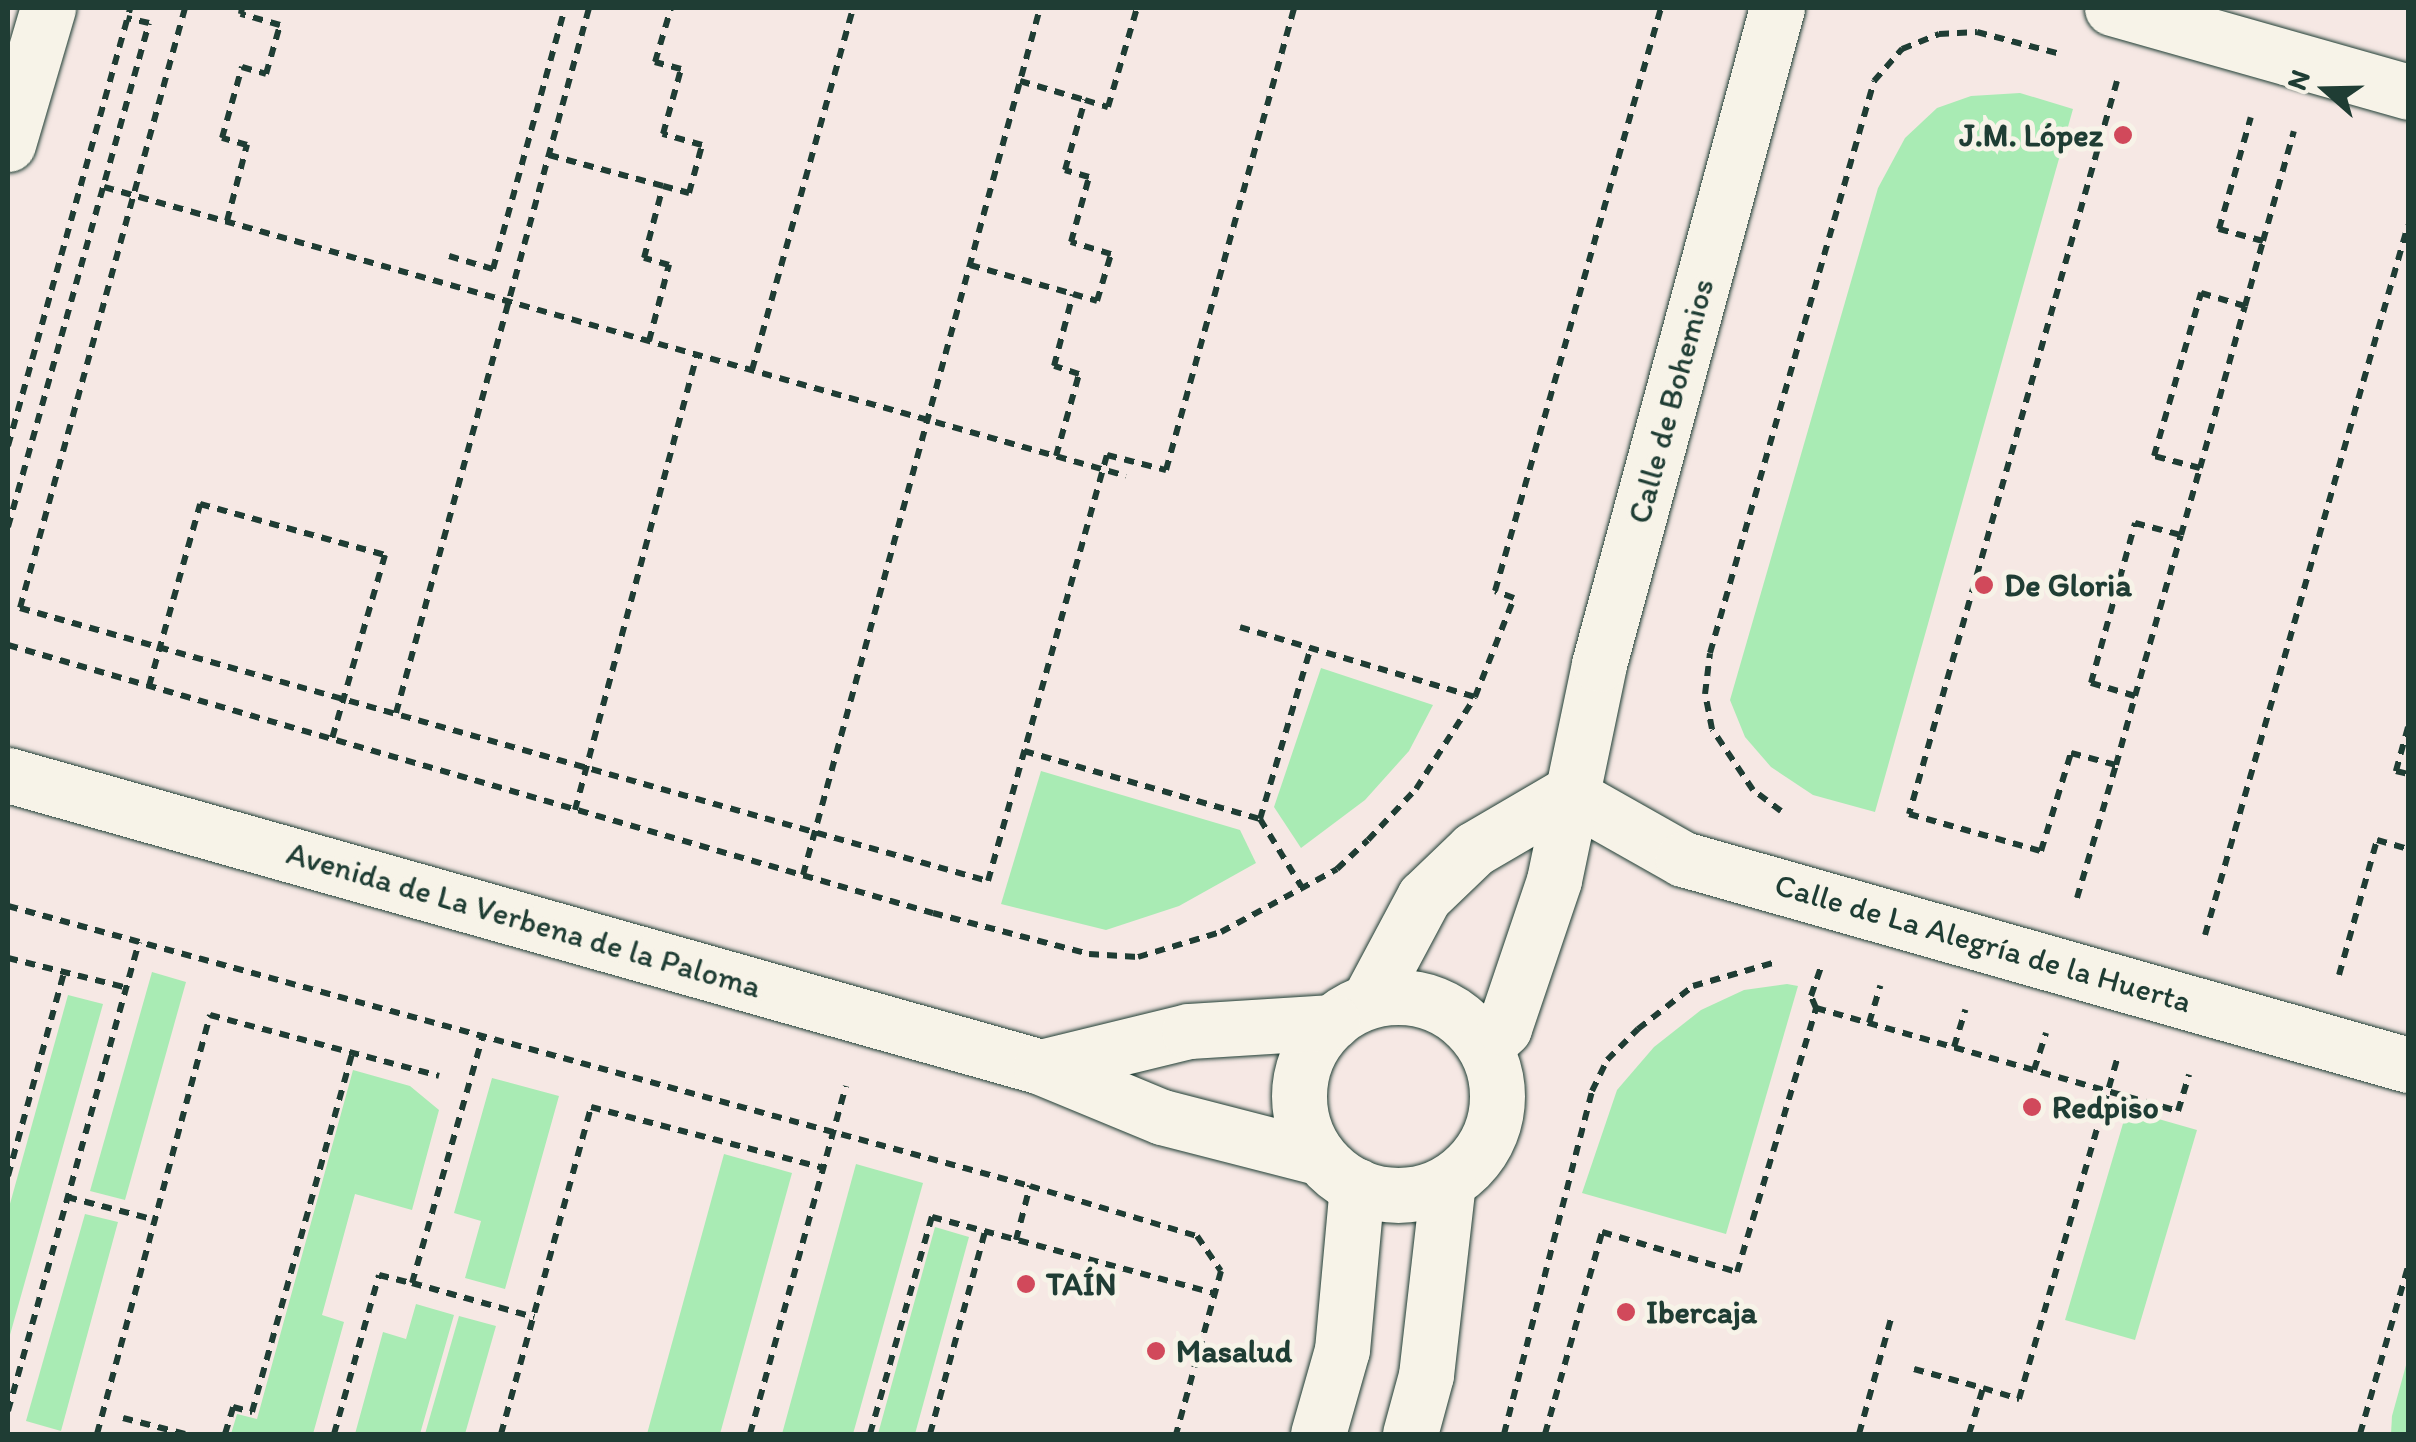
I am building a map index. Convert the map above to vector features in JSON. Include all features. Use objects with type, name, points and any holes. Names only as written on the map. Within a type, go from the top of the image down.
[{"type":"street","points":[[8,139],[48,8]]},
{"type":"street","name":"Calle de Bohemios","points":[[1485,1046],[1504,1028],[1554,880],[1568,794],[1609,623],[1777,8]]},
{"type":"street","points":[[2112,8],[2408,92]]},
{"type":"street","name":"Avenida de La Verbena de la Paloma","points":[[8,774],[1041,1067],[1162,1117],[1338,1172]]},
{"type":"street","points":[[1350,1011],[1402,995],[1435,1003],[1464,1020],[1485,1046],[1497,1078],[1497,1112],[1486,1143],[1465,1170],[1448,1182],[1404,1196],[1338,1172],[1303,1130],[1298,1098],[1303,1065],[1317,1037],[1350,1011],[1424,897],[1474,849],[1568,794]]},
{"type":"street","name":"Calle de La Alegría de la Huerta","points":[[1568,794],[1683,859],[2408,1065]]},
{"type":"street","name":"Avenida de La Verbena de la Paloma","points":[[1041,1067],[1190,1031],[1350,1011]]},
{"type":"street","points":[[1318,1434],[1342,1350],[1338,1172]]},
{"type":"street","points":[[1410,1434],[1426,1376],[1448,1182]]},
{"type":"path","points":[[8,446],[130,8]]},
{"type":"path","points":[[185,8],[20,608],[988,881],[1106,455],[1166,470],[1294,8]]},
{"type":"path","points":[[227,221],[248,145],[222,138],[242,67],[266,74],[280,25],[240,14],[242,8]]},
{"type":"path","points":[[449,256],[493,268],[564,8]]},
{"type":"path","points":[[396,714],[589,8]]},
{"type":"path","points":[[549,155],[689,193],[702,145],[662,134],[681,69],[655,62],[671,8]]},
{"type":"path","points":[[752,370],[853,8]]},
{"type":"path","points":[[802,876],[1040,8]]},
{"type":"path","points":[[1020,82],[1108,107],[1136,8]]},
{"type":"path","points":[[8,645],[802,876],[1089,954],[1138,957],[1222,932],[1337,869],[1416,790],[1474,697],[1514,598],[1495,591],[1661,8]]},
{"type":"path","points":[[8,528],[149,23],[127,18]]},
{"type":"path","points":[[1792,820],[1753,790],[1726,755],[1712,729],[1705,694],[1710,653],[1874,81],[1902,49],[1938,34],[1977,32],[2071,56]]},
{"type":"path","points":[[2116,765],[2071,753],[2041,851],[1909,814],[2120,70]]},
{"type":"path","points":[[970,266],[1097,301],[1112,254],[1071,242],[1089,177],[1065,170],[1085,100]]},
{"type":"path","points":[[2254,106],[2219,229],[2263,241]]},
{"type":"path","points":[[2076,901],[2298,118]]},
{"type":"path","points":[[104,186],[1126,476]]},
{"type":"path","points":[[649,341],[670,265],[644,258],[663,186]]},
{"type":"path","points":[[2204,938],[2408,225]]},
{"type":"path","points":[[2200,468],[2154,456],[2201,293],[2245,306]]},
{"type":"path","points":[[1056,456],[1079,374],[1054,366],[1073,294]]},
{"type":"path","points":[[575,810],[697,354]]},
{"type":"path","points":[[148,686],[200,504],[385,556],[332,740]]},
{"type":"path","points":[[2135,696],[2091,683],[2136,523],[2181,535]]},
{"type":"path","points":[[1240,627],[1474,697]]},
{"type":"path","points":[[1260,819],[1310,650]]},
{"type":"path","points":[[2408,727],[2396,771],[2408,774]]},
{"type":"path","points":[[1024,751],[1260,819],[1301,887]]},
{"type":"path","points":[[2338,976],[2376,840],[2408,849]]},
{"type":"path","points":[[8,906],[1030,1186],[1197,1236],[1221,1271],[1176,1434]]},
{"type":"path","points":[[8,1411],[139,942]]},
{"type":"path","points":[[8,958],[126,988]]},
{"type":"path","points":[[1504,1434],[1592,1091],[1607,1060],[1638,1029],[1692,986],[1744,969],[1793,962]]},
{"type":"path","points":[[1545,1434],[1602,1232],[1737,1272],[1816,1008],[1811,996],[1822,966]]},
{"type":"path","points":[[8,1176],[64,972]]},
{"type":"path","points":[[1870,1023],[1881,984]]},
{"type":"path","points":[[1816,1008],[2178,1110],[2189,1074]]},
{"type":"path","points":[[96,1434],[210,1015],[439,1076]]},
{"type":"path","points":[[750,1434],[864,1017]]},
{"type":"path","points":[[1954,1048],[1960,1023]]},
{"type":"path","points":[[412,1284],[482,1036]]},
{"type":"path","points":[[2034,1070],[2042,1046]]},
{"type":"path","points":[[225,1434],[233,1406],[252,1412],[352,1053]]},
{"type":"path","points":[[1914,1369],[2020,1399],[2115,1066]]},
{"type":"path","points":[[502,1434],[591,1107],[824,1168]]},
{"type":"path","points":[[1016,1240],[1030,1186]]},
{"type":"path","points":[[67,1198],[156,1220]]},
{"type":"path","points":[[870,1434],[932,1217],[1214,1293]]},
{"type":"path","points":[[930,1434],[985,1231]]},
{"type":"path","points":[[2360,1434],[2408,1267]]},
{"type":"path","points":[[334,1434],[379,1274],[534,1317]]},
{"type":"path","points":[[1859,1434],[1892,1315]]},
{"type":"path","points":[[1970,1434],[1983,1388]]},
{"type":"path","points":[[123,1418],[185,1434]]},
{"type":"green space","points":[[2020,93],[2073,109],[1875,812],[1813,795],[1771,767],[1745,737],[1730,700],[1878,188],[1905,138],[1937,108],[1971,96]]},
{"type":"green space","points":[[1321,668],[1433,705],[1409,751],[1365,800],[1301,848],[1274,807]]},
{"type":"green space","points":[[1041,771],[1240,830],[1256,863],[1179,906],[1106,930],[1001,904]]},
{"type":"green space","points":[[152,972],[186,982],[125,1200],[90,1191]]},
{"type":"green space","points":[[1798,986],[1726,1234],[1582,1193],[1617,1090],[1654,1047],[1701,1010],[1744,990]]},
{"type":"green space","points":[[68,995],[103,1004],[8,1342],[8,1211]]},
{"type":"green space","points":[[353,1070],[410,1086],[439,1110],[412,1210],[355,1194],[322,1315],[344,1322],[313,1434],[231,1434],[237,1414],[257,1419]]},
{"type":"green space","points":[[492,1078],[559,1096],[505,1289],[465,1278],[481,1221],[454,1213]]},
{"type":"green space","points":[[2127,1110],[2197,1130],[2135,1340],[2065,1320]]},
{"type":"green space","points":[[724,1154],[792,1173],[720,1434],[647,1434]]},
{"type":"green space","points":[[856,1164],[923,1183],[853,1434],[782,1434]]},
{"type":"green space","points":[[85,1214],[118,1222],[61,1431],[26,1421]]},
{"type":"green space","points":[[935,1227],[969,1237],[915,1434],[878,1434]]},
{"type":"green space","points":[[416,1304],[454,1315],[420,1434],[355,1434],[383,1332],[406,1339]]},
{"type":"green space","points":[[459,1316],[496,1326],[465,1434],[425,1434]]},
{"type":"green space","points":[[2408,1358],[2408,1434],[2391,1434],[2392,1416]]},
{"type":"place","name":"J.M. López","points":[[2123,135]]},
{"type":"place","name":"De Gloria","points":[[1984,585]]},
{"type":"place","name":"Redpiso","points":[[2032,1107]]},
{"type":"place","name":"TAÍN","points":[[1026,1284]]},
{"type":"place","name":"Ibercaja","points":[[1626,1312]]},
{"type":"place","name":"Masalud","points":[[1156,1351]]}]
